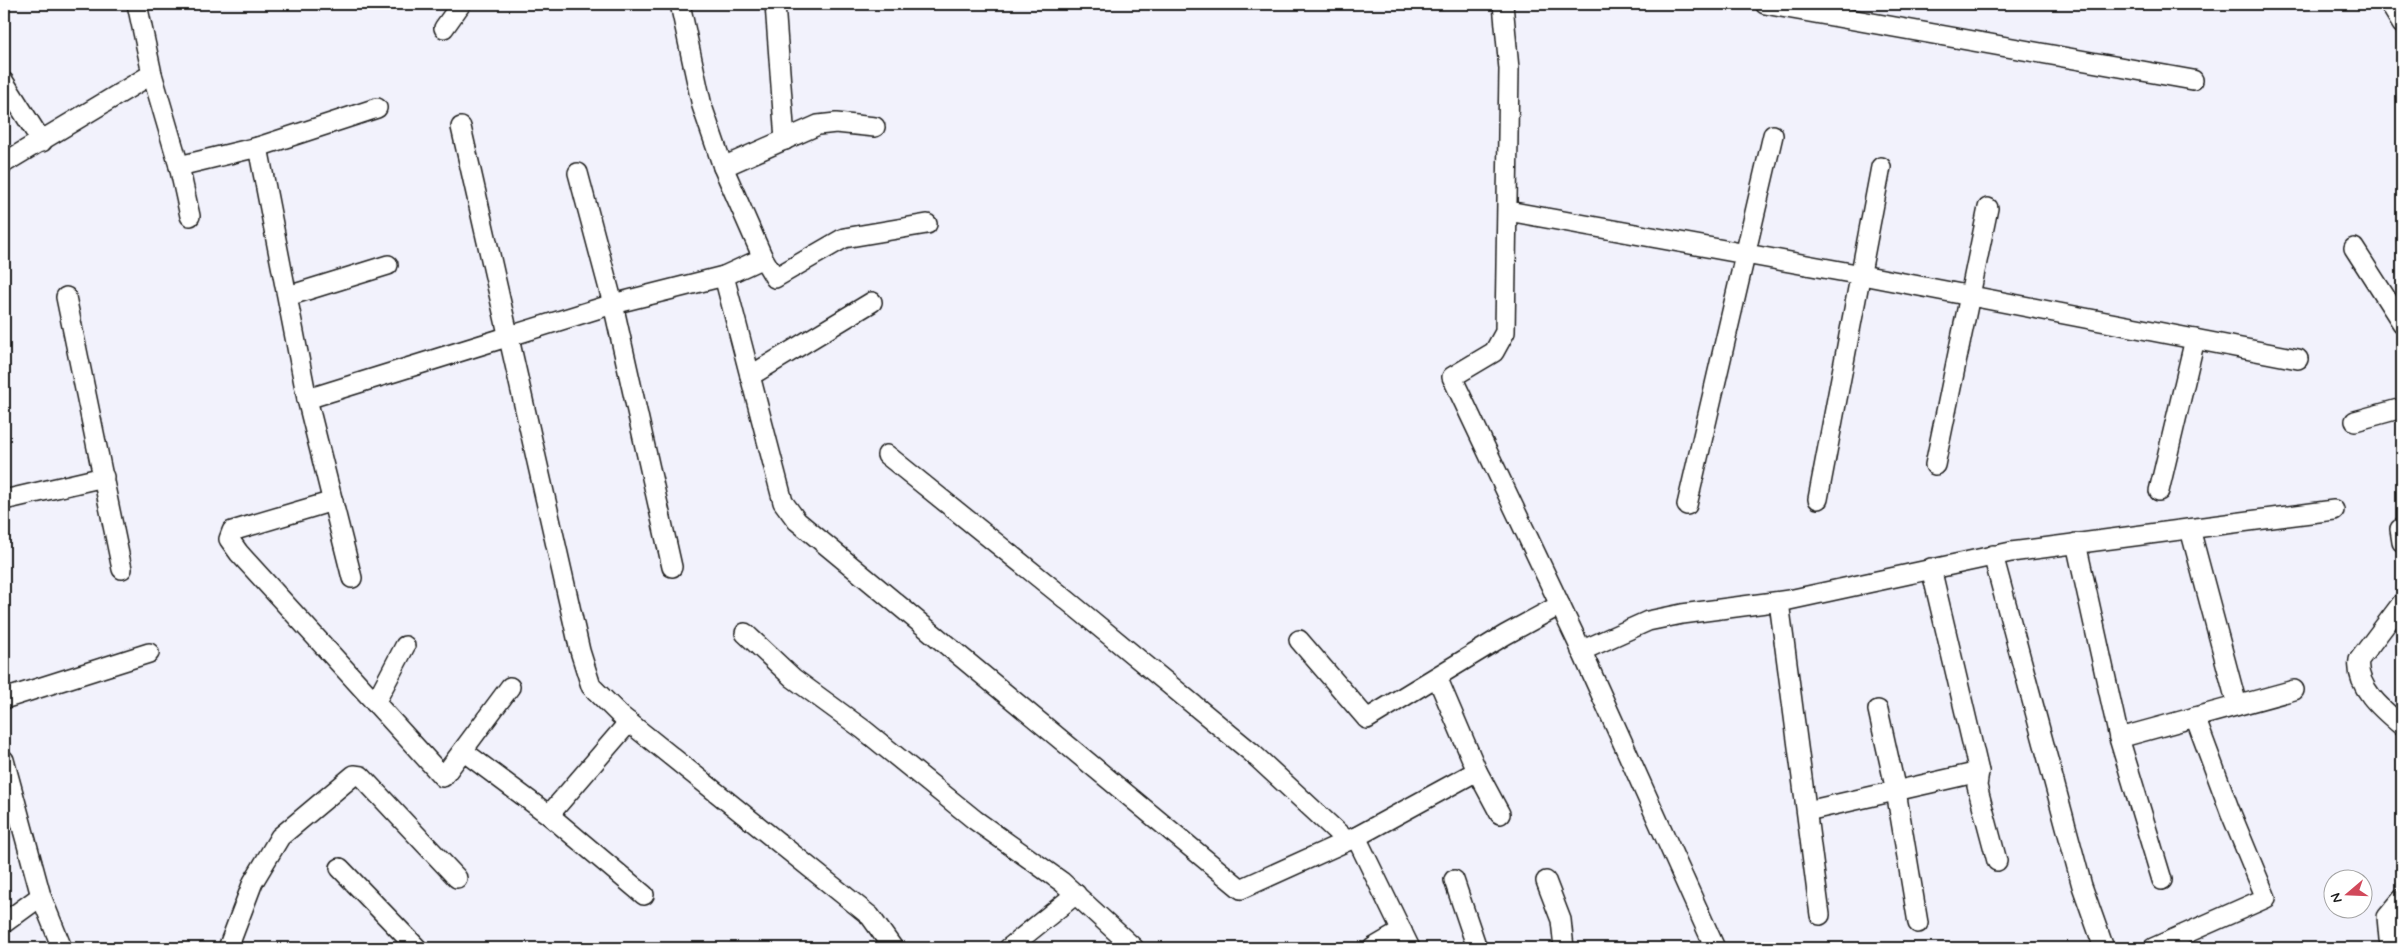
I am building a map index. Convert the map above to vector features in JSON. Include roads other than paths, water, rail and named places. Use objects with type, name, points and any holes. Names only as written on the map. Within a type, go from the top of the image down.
[{"type":"street","points":[[138,4],[152,74],[179,166],[190,216]]},
{"type":"street","points":[[444,28],[461,4]]},
{"type":"street","points":[[680,4],[702,106],[723,167],[762,258],[775,278],[844,238],[927,224]]},
{"type":"street","points":[[775,4],[785,140]]},
{"type":"street","points":[[1503,4],[1509,69],[1508,211],[1504,332],[1494,352],[1452,377],[1560,605],[1715,948]]},
{"type":"street","points":[[1765,4],[2193,80]]},
{"type":"street","points":[[2390,4],[2402,24]]},
{"type":"street","points":[[4,164],[152,74]]},
{"type":"street","points":[[4,82],[42,142]]},
{"type":"street","points":[[179,166],[258,147],[377,108]]},
{"type":"street","points":[[723,167],[818,125],[836,123],[875,127]]},
{"type":"street","points":[[461,127],[580,651],[591,686],[629,722],[870,916],[893,948]]},
{"type":"street","points":[[1686,505],[1773,135]]},
{"type":"street","points":[[258,147],[307,399],[352,578]]},
{"type":"street","points":[[1818,498],[1862,275],[1881,167]]},
{"type":"street","points":[[578,173],[613,304],[672,567]]},
{"type":"street","points":[[1935,465],[1988,208]]},
{"type":"street","points":[[1508,211],[1862,275],[2298,359]]},
{"type":"street","points":[[2354,248],[2402,323]]},
{"type":"street","points":[[307,399],[613,304],[724,276],[762,258]]},
{"type":"street","points":[[288,296],[388,266]]},
{"type":"street","points":[[724,276],[783,502],[797,521],[1241,889],[1352,839],[1477,771]]},
{"type":"street","points":[[66,297],[122,569]]},
{"type":"street","points":[[750,376],[872,302]]},
{"type":"street","points":[[2159,491],[2195,339]]},
{"type":"street","points":[[2355,421],[2402,408]]},
{"type":"street","points":[[887,455],[1251,752],[1352,839],[1410,948]]},
{"type":"street","points":[[4,500],[104,477]]},
{"type":"street","points":[[333,501],[232,531],[229,538],[239,553],[443,778],[510,687]]},
{"type":"street","points":[[1581,651],[1648,621],[1682,614],[1779,602],[1993,556],[2076,543],[2334,510]]},
{"type":"street","points":[[2190,529],[2237,705]]},
{"type":"street","points":[[2076,543],[2119,738],[2162,880]]},
{"type":"street","points":[[1993,556],[2082,886],[2104,948]]},
{"type":"street","points":[[1931,568],[1979,772],[1977,786],[1997,862]]},
{"type":"street","points":[[1779,602],[1820,915]]},
{"type":"street","points":[[2402,603],[2359,660],[2358,670],[2361,683],[2388,714],[2402,726]]},
{"type":"street","points":[[1299,640],[1367,719],[1505,635],[1560,605]]},
{"type":"street","points":[[745,632],[793,678],[864,730],[975,820],[1062,882],[1134,948]]},
{"type":"street","points":[[375,704],[405,646]]},
{"type":"street","points":[[4,699],[149,653]]},
{"type":"street","points":[[1437,677],[1477,771],[1500,814]]},
{"type":"street","points":[[2119,738],[2294,690]]},
{"type":"street","points":[[1878,710],[1896,791],[1918,923]]},
{"type":"street","points":[[2153,948],[2266,898],[2230,811],[2195,717]]},
{"type":"street","points":[[549,815],[629,722]]},
{"type":"street","points":[[463,751],[549,815],[644,895]]},
{"type":"street","points":[[4,760],[40,896],[62,948]]},
{"type":"street","points":[[1807,811],[1979,772]]},
{"type":"street","points":[[228,948],[254,882],[280,837],[354,775],[361,776],[457,878]]},
{"type":"street","points":[[340,868],[413,947]]},
{"type":"street","points":[[1454,880],[1477,948]]},
{"type":"street","points":[[1546,881],[1561,920],[1564,948]]},
{"type":"street","points":[[1009,948],[1076,894]]},
{"type":"street","points":[[4,923],[40,896]]},
{"type":"street","points":[[2394,948],[2389,939],[2387,917],[2402,899]]},
{"type":"street","points":[[1373,948],[1402,931]]}]
